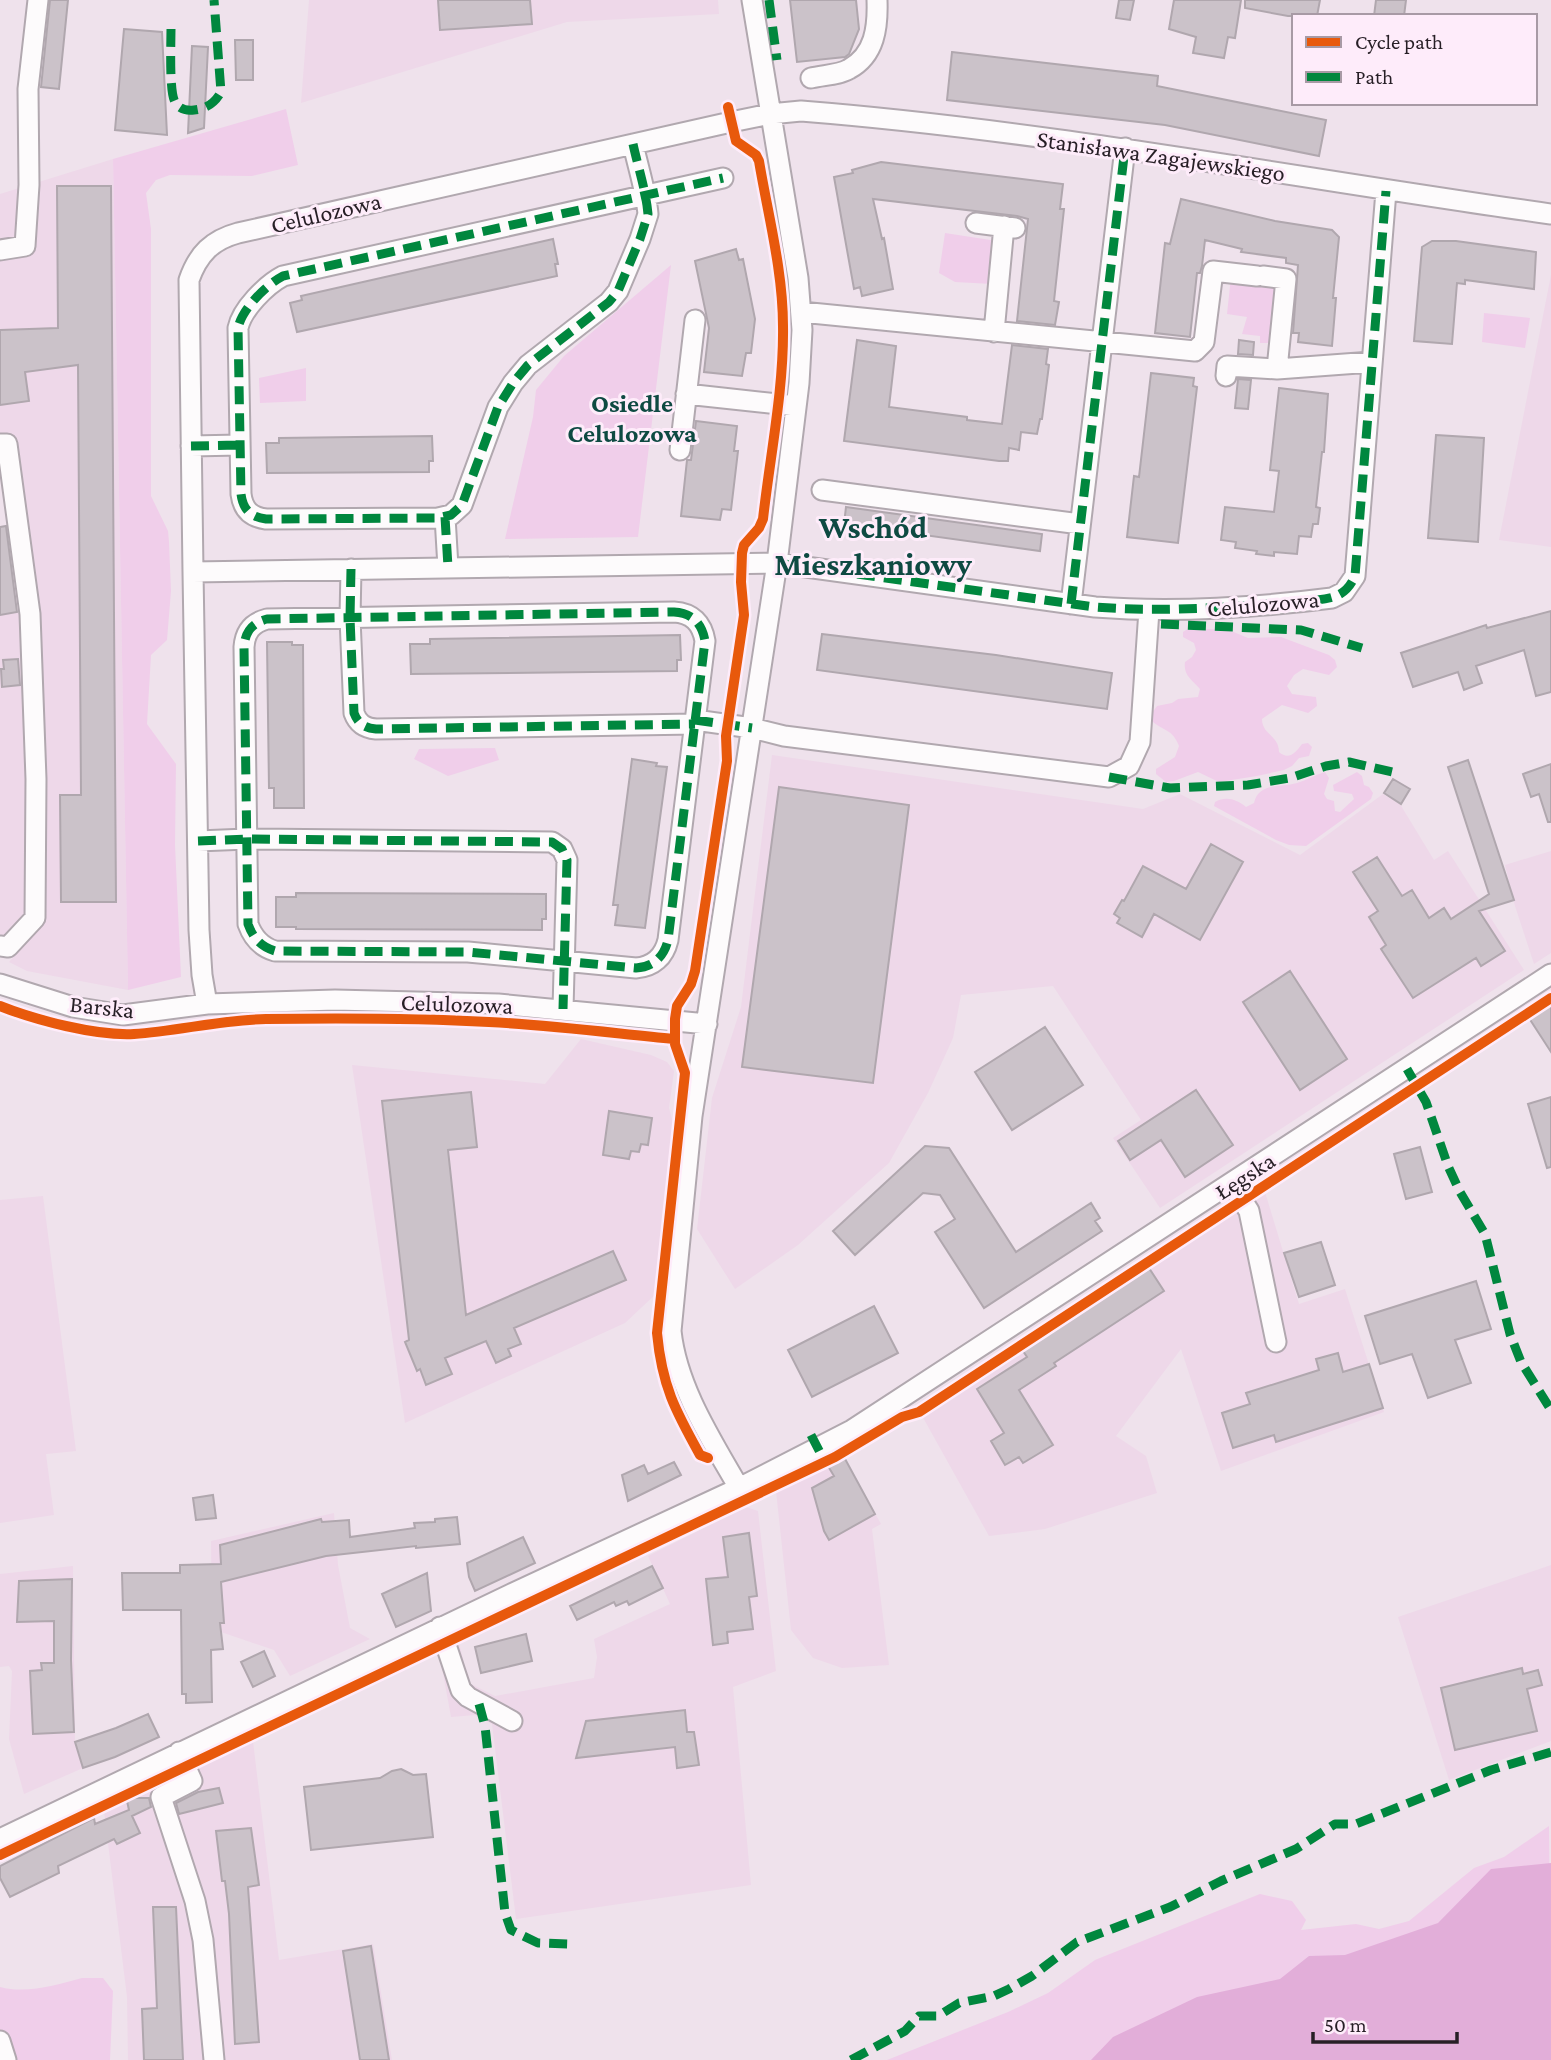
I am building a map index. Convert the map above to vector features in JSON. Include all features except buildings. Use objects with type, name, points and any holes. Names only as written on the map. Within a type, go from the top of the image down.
[{"type":"street","points":[[0,250],[25,246],[29,185],[28,89],[38,0]]},
{"type":"street","points":[[739,1488],[681,1377],[670,1331],[692,1116],[777,563],[801,359],[801,312],[752,0]]},
{"type":"street","points":[[811,78],[848,71],[866,55],[874,39],[877,0]]},
{"type":"street","name":"Stanisława Zagajewskiego","points":[[770,114],[817,113],[1125,148],[1385,191],[1551,214]]},
{"type":"street","name":"Celulozowa","points":[[706,1024],[498,1004],[348,1000],[207,1004],[198,930],[189,280],[200,256],[215,242],[238,233],[770,114]]},
{"type":"street","points":[[633,144],[645,195],[648,220],[618,291],[609,302],[528,365],[513,383],[498,407],[457,511],[445,517],[257,518],[247,511],[242,501],[239,322],[246,310],[275,280],[283,276],[645,195],[723,178]]},
{"type":"street","points":[[1070,604],[1125,148]]},
{"type":"street","name":"Celulozowa","points":[[193,572],[777,563],[1070,604],[1149,610],[1179,611],[1332,598],[1345,592],[1355,576],[1385,191]]},
{"type":"street","points":[[976,223],[1010,227],[994,332]]},
{"type":"street","points":[[801,312],[1195,351],[1204,342],[1213,271],[1286,279],[1277,369]]},
{"type":"street","points":[[680,450],[695,320]]},
{"type":"street","points":[[1226,376],[1227,366],[1277,369],[1372,362]]},
{"type":"street","points":[[686,394],[796,406]]},
{"type":"street","points":[[0,444],[7,444],[30,614],[36,793],[35,918],[8,947],[0,946]]},
{"type":"street","points":[[191,446],[240,445]]},
{"type":"street","points":[[822,490],[1080,524]]},
{"type":"street","points":[[445,517],[448,567]]},
{"type":"street","points":[[351,569],[354,713],[360,723],[371,729],[695,722],[1109,778],[1129,766],[1140,742],[1149,610]]},
{"type":"street","points":[[681,612],[698,623],[705,641],[668,940],[664,953],[651,964],[642,967],[468,952],[275,951],[254,938],[248,924],[244,647],[247,633],[252,626],[267,620],[350,618],[681,612]]},
{"type":"street","points":[[198,841],[247,839],[552,842],[562,849],[567,860],[564,1009]]},
{"type":"street","name":"Łęgska","points":[[0,1839],[739,1488],[852,1430],[1551,974]]},
{"type":"street","name":"Barska","points":[[0,984],[72,1007],[122,1015],[207,1004]]},
{"type":"street","points":[[1231,1184],[1249,1211],[1276,1342]]},
{"type":"street","points":[[440,1628],[461,1690],[468,1698],[512,1721]]},
{"type":"street","points":[[179,1752],[192,1781],[161,1797],[188,1875],[198,1914],[203,1940],[214,2060]]},
{"type":"street","points":[[0,2041],[6,2060]]},
{"type":"shaded area","points":[[309,0],[718,0],[719,14],[567,22],[301,103]]},
{"type":"shaded area","points":[[286,109],[298,165],[252,176],[170,175],[156,180],[146,193],[151,229],[151,496],[168,531],[171,591],[167,640],[151,655],[147,724],[176,764],[175,845],[181,977],[128,990],[113,159]]},
{"type":"shaded area","points":[[113,159],[128,990],[27,971],[9,962],[44,924],[44,788],[7,476],[0,473],[0,194]]},
{"type":"shaded area","points":[[945,233],[997,241],[992,284],[955,282],[939,273]]},
{"type":"shaded area","points":[[671,265],[638,537],[505,539],[533,417],[536,390],[564,356]]},
{"type":"shaded area","points":[[1551,275],[1551,547],[1499,540]]},
{"type":"shaded area","points":[[1231,277],[1282,282],[1270,343],[1260,343],[1260,336],[1242,334],[1247,317],[1227,314]]},
{"type":"shaded area","points":[[1484,313],[1530,318],[1525,348],[1482,342]]},
{"type":"shaded area","points":[[306,368],[306,401],[260,403],[259,378]]},
{"type":"shaded area","points":[[22,612],[27,796],[26,917],[8,937],[0,936],[0,615]]},
{"type":"shaded area","points":[[1189,628],[1229,630],[1248,638],[1281,637],[1329,655],[1335,660],[1337,667],[1329,675],[1303,669],[1294,675],[1287,686],[1292,694],[1316,697],[1317,706],[1308,713],[1282,705],[1262,719],[1279,752],[1289,756],[1302,744],[1308,743],[1312,747],[1309,756],[1299,758],[1284,770],[1219,782],[1198,772],[1166,782],[1156,774],[1156,769],[1175,757],[1179,746],[1171,733],[1152,721],[1152,713],[1157,706],[1178,699],[1198,697],[1200,689],[1185,670],[1185,662],[1196,650],[1194,643],[1183,637],[1183,632]]},
{"type":"shaded area","points":[[495,748],[499,760],[448,776],[414,759],[419,749]]},
{"type":"shaded area","points":[[772,755],[1143,809],[1180,794],[1300,855],[1383,794],[1400,804],[1434,860],[1448,851],[1524,970],[1160,1208],[1113,1138],[1141,1120],[1053,986],[961,995],[953,1038],[928,1093],[889,1163],[798,1245],[735,1289],[697,1229],[712,1098],[741,1007]]},
{"type":"shaded area","points":[[1325,772],[1329,778],[1324,794],[1327,799],[1334,801],[1335,811],[1340,812],[1354,799],[1352,794],[1334,791],[1333,785],[1357,772],[1362,776],[1364,785],[1373,793],[1371,799],[1306,846],[1289,845],[1276,840],[1214,806],[1215,802],[1227,799],[1235,800],[1246,807],[1254,803],[1265,789],[1297,783]]},
{"type":"shaded area","points":[[1551,851],[1551,953],[1534,964],[1505,865]]},
{"type":"shaded area","points":[[581,1039],[651,1055],[667,1062],[674,1071],[669,1108],[673,1123],[658,1292],[625,1323],[405,1423],[352,1065],[545,1084]]},
{"type":"shaded area","points":[[1265,1192],[1299,1304],[1345,1289],[1384,1412],[1221,1471],[1181,1349],[1116,1436],[1146,1456],[1157,1493],[1045,1529],[989,1536],[921,1414]]},
{"type":"shaded area","points":[[43,1196],[76,1451],[46,1454],[54,1515],[0,1523],[0,1200]]},
{"type":"shaded area","points":[[843,1455],[881,1524],[872,1529],[889,1665],[842,1668],[813,1658],[791,1630],[776,1491]]},
{"type":"shaded area","points":[[746,1507],[758,1511],[776,1671],[733,1687],[751,1885],[516,1919],[492,1724],[475,1715],[451,1717],[439,1651],[459,1643],[469,1683],[495,1696],[594,1678],[597,1657],[594,1639],[670,1604],[648,1556]]},
{"type":"shaded area","points":[[334,1513],[338,1565],[350,1628],[370,1639],[290,1676],[274,1650],[221,1632],[220,1623],[212,1623],[211,1541]]},
{"type":"shaded area","points":[[1551,1565],[1551,1741],[1449,1780],[1398,1617]]},
{"type":"shaded area","points":[[73,1566],[75,1742],[83,1768],[24,1794],[9,1739],[12,1671],[9,1666],[0,1667],[0,1574]]},
{"type":"shaded area","points":[[253,1741],[279,1960],[373,1944],[392,2060],[128,2060],[127,1997],[104,1811]]},
{"type":"shaded area","points":[[1549,1826],[1551,2060],[887,2060],[1008,2012],[1048,1993],[1095,1960],[1260,1894],[1292,1901],[1306,1920],[1301,1930],[1356,1924],[1379,1929],[1409,1921],[1474,1868],[1504,1857]]},
{"type":"shaded area","points":[[1551,1863],[1551,2060],[1091,2060],[1113,2037],[1197,1997],[1280,1979],[1309,1956],[1345,1955],[1438,1923],[1491,1869]]},
{"type":"shaded area","points":[[82,1978],[103,1978],[113,1991],[110,2060],[0,2060],[0,1987],[31,1989]]},
{"type":"marked path","points":[[171,29],[171,78],[175,102],[186,110],[206,107],[221,92],[214,0]]},
{"type":"marked path","points":[[769,0],[777,60]]},
{"type":"marked path","points":[[633,144],[644,188],[646,197],[648,214],[618,291],[609,302],[528,365],[513,383],[498,407],[462,505],[451,515],[438,518],[266,519],[249,512],[241,494],[238,328],[244,313],[262,291],[276,280],[283,276],[723,178]]},
{"type":"marked path","points":[[1071,604],[1125,148]]},
{"type":"marked path","points":[[777,563],[1123,609],[1233,606],[1317,600],[1340,594],[1355,576],[1386,191]]},
{"type":"marked path","points":[[191,446],[240,445]]},
{"type":"marked path","points":[[445,517],[448,567]]},
{"type":"marked path","points":[[351,569],[354,713],[365,726],[376,729],[695,724]]},
{"type":"marked path","points":[[674,612],[686,614],[695,620],[705,641],[668,940],[657,960],[648,966],[636,968],[468,952],[275,951],[255,938],[248,924],[244,647],[246,637],[253,626],[267,619],[674,612]]},
{"type":"marked path","points":[[1161,624],[1301,630],[1362,648]]},
{"type":"marked path","points":[[695,720],[752,728]]},
{"type":"marked path","points":[[1109,777],[1170,788],[1248,785],[1290,778],[1326,766],[1349,762],[1392,772]]},
{"type":"marked path","points":[[198,841],[247,839],[552,842],[562,849],[567,860],[563,1009]]},
{"type":"marked path","points":[[1407,1069],[1426,1102],[1460,1192],[1485,1234],[1510,1334],[1521,1362],[1551,1410]]},
{"type":"marked path","points":[[811,1435],[825,1462]]},
{"type":"marked path","points":[[479,1704],[485,1726],[505,1913],[511,1930],[538,1943],[569,1944]]},
{"type":"marked path","points":[[851,2060],[905,2031],[919,2016],[938,2016],[959,2003],[994,1996],[1032,1976],[1077,1942],[1170,1907],[1221,1881],[1296,1849],[1335,1824],[1356,1824],[1491,1770],[1551,1752]]},
{"type":"cycle path","points":[[708,1458],[700,1455],[671,1397],[662,1368],[657,1333],[685,1073],[675,1044],[675,1019],[677,1006],[691,984],[695,971],[727,761],[726,736],[744,615],[742,553],[744,545],[763,519],[783,350],[781,285],[759,161],[756,155],[736,141],[728,107]]},
{"type":"cycle path","points":[[0,1855],[835,1457],[902,1417],[919,1412],[1551,998]]},
{"type":"cycle path","points":[[0,1006],[66,1026],[119,1034],[150,1033],[249,1020],[378,1019],[512,1023],[674,1039]]},
{"type":"district","name":"Osiedle Celulozowa","points":[[632,418]]},
{"type":"district","name":"Wschód Mieszkaniowy","points":[[873,546]]}]
